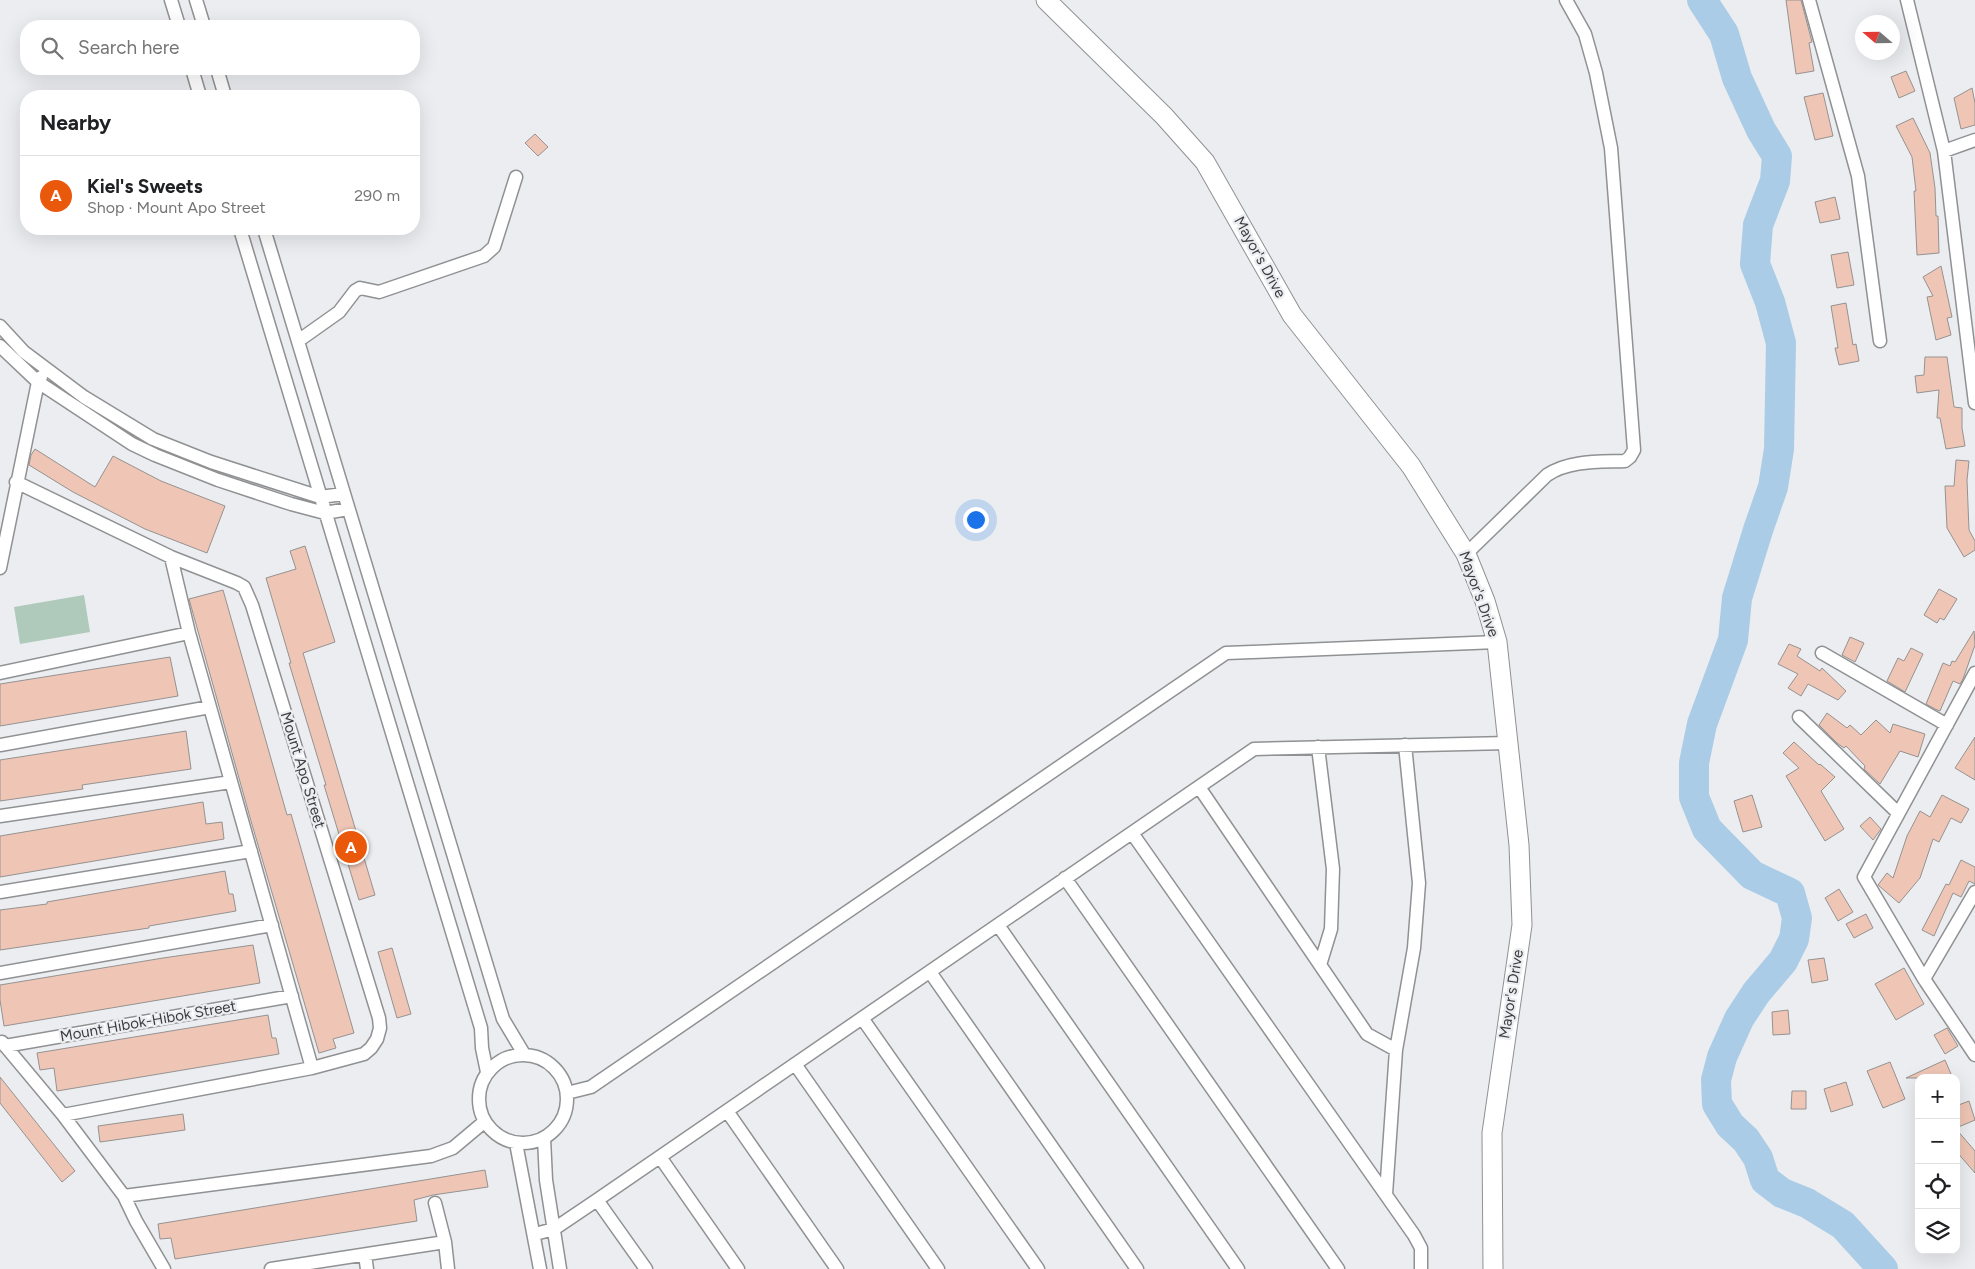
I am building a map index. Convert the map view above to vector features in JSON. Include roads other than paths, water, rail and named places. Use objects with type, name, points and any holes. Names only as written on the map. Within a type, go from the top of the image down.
[{"type":"street","points":[[171,0],[177,20]]},
{"type":"street","points":[[196,0],[202,20]]},
{"type":"street","name":"Mayor's Drive","points":[[1046,0],[1164,116],[1206,162],[1292,316],[1411,466],[1466,554],[1485,601],[1497,642],[1519,845],[1522,926],[1492,1133],[1493,1269]]},
{"type":"street","points":[[1466,554],[1547,474],[1566,465],[1625,461],[1634,450],[1611,148],[1596,73],[1585,34],[1566,0]]},
{"type":"street","points":[[1809,0],[1858,176],[1880,341]]},
{"type":"street","points":[[1907,0],[1944,151],[1975,403]]},
{"type":"street","points":[[194,75],[198,90]]},
{"type":"street","points":[[219,75],[223,90]]},
{"type":"street","points":[[1944,151],[1975,140]]},
{"type":"street","points":[[298,341],[339,312],[355,291],[360,288],[379,292],[484,256],[494,247],[516,177]]},
{"type":"street","points":[[242,235],[481,1028],[487,1072]]},
{"type":"street","points":[[266,235],[503,1019],[524,1054]]},
{"type":"street","points":[[0,326],[24,352],[84,397],[153,439],[211,462],[320,497],[343,494]]},
{"type":"street","points":[[0,346],[38,382],[132,444],[155,455],[218,480],[325,514],[348,508]]},
{"type":"street","points":[[0,568],[16,482],[38,382],[47,369]]},
{"type":"street","points":[[16,482],[171,557],[210,707],[312,1068],[63,1115]]},
{"type":"street","name":"Mount Apo Street","points":[[171,557],[244,587],[252,605],[379,1018],[380,1028],[377,1039],[364,1054],[312,1068]]},
{"type":"street","points":[[0,674],[190,633]]},
{"type":"street","points":[[567,1093],[591,1087],[1226,653],[1497,642]]},
{"type":"street","points":[[1822,653],[1946,724]]},
{"type":"street","points":[[1975,673],[1864,876],[1924,979],[1975,1055]]},
{"type":"street","points":[[0,745],[210,707]]},
{"type":"street","points":[[1799,717],[1898,813]]},
{"type":"street","points":[[535,1234],[554,1229],[597,1200],[1254,749],[1508,743]]},
{"type":"street","points":[[1386,1194],[1396,1050],[1414,948],[1419,883],[1405,745]]},
{"type":"street","points":[[1318,747],[1333,869],[1331,929],[1320,965]]},
{"type":"street","points":[[0,816],[231,782]]},
{"type":"street","points":[[1199,787],[1367,1034],[1396,1050]]},
{"type":"street","points":[[1132,833],[1414,1235],[1420,1248],[1421,1269]]},
{"type":"street","points":[[0,892],[251,851]]},
{"type":"street","points":[[1066,878],[1338,1269]]},
{"type":"street","points":[[1924,979],[1975,892]]},
{"type":"street","points":[[0,974],[272,924]]},
{"type":"street","points":[[998,925],[1238,1269]]},
{"type":"street","points":[[930,972],[1137,1269]]},
{"type":"street","name":"Mount Hibok-Hibok Street","points":[[3,1043],[292,996]]},
{"type":"street","points":[[862,1018],[1038,1269]]},
{"type":"street","points":[[3,1043],[63,1115],[124,1196],[164,1269]]},
{"type":"street","points":[[524,1054],[538,1056],[560,1074],[567,1093],[567,1102],[564,1116],[556,1129],[544,1138],[531,1143],[516,1143],[504,1140],[484,1122],[479,1110],[478,1097],[481,1084],[487,1072],[496,1063],[509,1056],[524,1054]]},
{"type":"street","points":[[795,1064],[938,1269]]},
{"type":"street","points":[[727,1111],[837,1269]]},
{"type":"street","points":[[124,1196],[431,1156],[453,1148],[484,1122]]},
{"type":"street","points":[[544,1138],[546,1180],[560,1269]]},
{"type":"street","points":[[516,1143],[535,1234],[540,1269]]},
{"type":"street","points":[[660,1157],[738,1269]]},
{"type":"street","points":[[597,1200],[646,1269]]},
{"type":"street","points":[[435,1203],[445,1242],[448,1269]]},
{"type":"street","points":[[271,1269],[445,1242]]},
{"type":"street","points":[[365,1255],[367,1269]]},
{"type":"waterway","points":[[1702,0],[1724,34],[1737,78],[1761,130],[1777,156],[1775,181],[1758,225],[1755,264],[1770,302],[1781,343],[1779,449],[1773,487],[1737,598],[1733,640],[1702,724],[1694,763],[1694,797],[1707,829],[1752,875],[1790,893],[1797,918],[1794,939],[1783,961],[1756,993],[1739,1019],[1722,1057],[1716,1080],[1717,1104],[1730,1125],[1746,1140],[1758,1158],[1765,1180],[1782,1193],[1807,1203],[1843,1225],[1883,1269]]},
{"type":"place","name":"Kiel's Sweets","points":[[351,847]]}]
